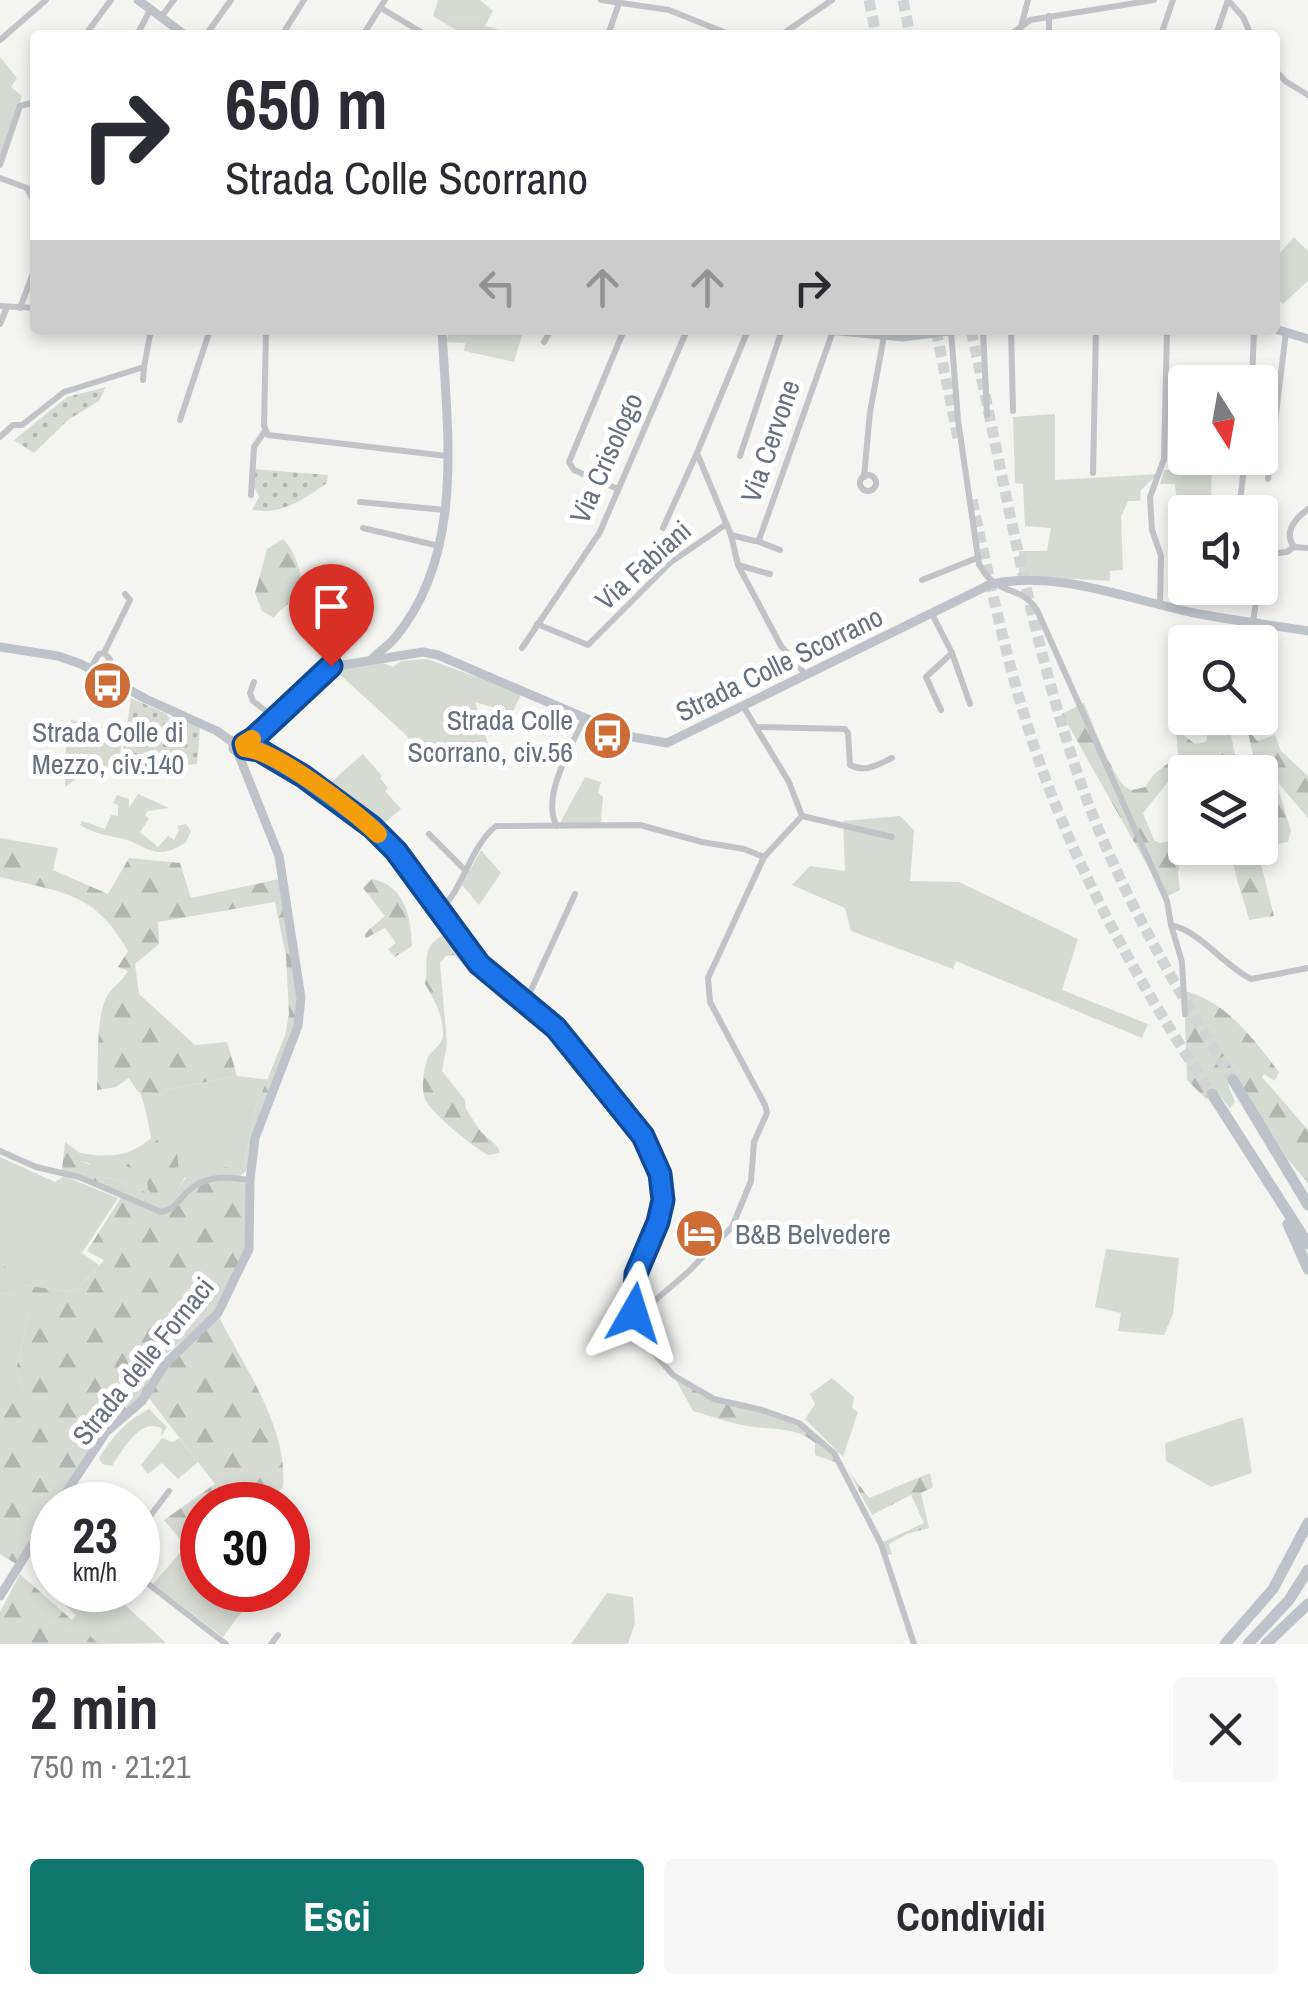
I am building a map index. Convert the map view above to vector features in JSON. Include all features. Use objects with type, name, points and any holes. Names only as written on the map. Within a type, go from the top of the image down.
[{"type":"highway","points":[[1233,1080],[1308,1208]]},
{"type":"highway","points":[[1212,1094],[1308,1244]]},
{"type":"highway","points":[[1255,1162],[1308,1269]]},
{"type":"highway","points":[[1225,1644],[1273,1589],[1308,1523]]},
{"type":"highway","points":[[1244,1644],[1272,1619],[1308,1570]]},
{"type":"highway","points":[[1266,1644],[1308,1604]]},
{"type":"street","points":[[0,40],[46,0]]},
{"type":"street","points":[[89,30],[111,0]]},
{"type":"street","points":[[138,0],[178,30]]},
{"type":"street","points":[[161,17],[174,0]]},
{"type":"street","points":[[210,30],[231,0]]},
{"type":"street","points":[[285,30],[304,0]]},
{"type":"street","points":[[602,0],[658,7],[720,30]]},
{"type":"street","points":[[788,30],[832,0]]},
{"type":"street","points":[[1022,24],[1028,0]]},
{"type":"street","points":[[1015,30],[1022,24],[1049,16],[1154,0]]},
{"type":"street","points":[[1163,30],[1173,0]]},
{"type":"street","points":[[1218,30],[1232,1]]},
{"type":"street","points":[[1232,1],[1248,30]]},
{"type":"street","points":[[610,30],[618,3]]},
{"type":"street","points":[[366,30],[383,4],[419,30]]},
{"type":"street","points":[[140,30],[150,10]]},
{"type":"street","points":[[1049,16],[1049,30]]},
{"type":"street","points":[[698,30],[702,22]]},
{"type":"street","points":[[1280,76],[1308,95]]},
{"type":"street","points":[[0,165],[20,106],[30,103]]},
{"type":"street","points":[[0,178],[27,188],[30,194]]},
{"type":"street","points":[[20,308],[30,281]]},
{"type":"street","points":[[0,324],[4,306],[30,308]]},
{"type":"street","points":[[1280,330],[1308,339]]},
{"type":"street","points":[[1268,478],[1286,332]]},
{"type":"street","points":[[143,380],[150,335]]},
{"type":"street","points":[[180,420],[208,335]]},
{"type":"street","points":[[251,495],[254,446],[265,430],[270,335]]},
{"type":"street","points":[[370,660],[396,637],[427,584],[439,546],[447,456],[442,335]]},
{"type":"street","points":[[544,342],[548,335]]},
{"type":"street","points":[[618,489],[574,470],[570,462],[622,335]]},
{"type":"street","name":"Via Crisologo","points":[[522,648],[600,532],[684,335]]},
{"type":"street","points":[[663,528],[746,335]]},
{"type":"street","points":[[740,456],[780,335]]},
{"type":"street","name":"Via Cervone","points":[[731,535],[757,541],[829,335]]},
{"type":"street","points":[[864,477],[877,335]]},
{"type":"street","points":[[954,335],[958,420],[977,558],[991,584],[1024,596],[1037,610],[1159,884],[1182,962],[1185,1014]]},
{"type":"street","points":[[983,335],[987,414]]},
{"type":"street","points":[[1011,335],[1013,411]]},
{"type":"street","points":[[1092,472],[1096,335]]},
{"type":"street","points":[[1160,605],[1161,556],[1152,530],[1150,498],[1164,459],[1166,335]]},
{"type":"street","points":[[1253,365],[1254,335]]},
{"type":"street","points":[[0,436],[13,425],[22,425],[64,392],[100,384],[144,366]]},
{"type":"street","points":[[265,430],[272,437],[447,456]]},
{"type":"street","points":[[697,454],[731,535],[738,566],[775,637],[806,674]]},
{"type":"street","points":[[360,502],[445,510]]},
{"type":"street","points":[[1294,547],[1289,540],[1292,523],[1308,509]]},
{"type":"street","name":"Via Fabiani","points":[[536,624],[588,644],[671,562],[726,525]]},
{"type":"street","points":[[362,528],[439,546]]},
{"type":"street","points":[[757,541],[780,550]]},
{"type":"street","points":[[1278,553],[1294,547],[1308,548]]},
{"type":"street","points":[[922,580],[977,558]]},
{"type":"street","points":[[738,566],[770,574]]},
{"type":"street","name":"Strada Colle Scorrano","points":[[333,666],[429,653],[628,736],[659,743],[675,740],[991,584],[1023,579],[1057,580],[1160,605],[1308,631]]},
{"type":"street","points":[[90,669],[99,654],[104,653],[130,600],[125,594]]},
{"type":"street","points":[[241,747],[333,666],[336,639],[328,615],[335,594]]},
{"type":"street","points":[[1253,622],[1256,605]]},
{"type":"street","points":[[932,614],[952,653],[970,704]]},
{"type":"street","points":[[0,646],[58,656],[208,726],[241,747],[259,750],[303,776],[372,827],[396,851],[479,964],[556,1028],[643,1136],[656,1164],[663,1200],[636,1274],[634,1313],[642,1338],[673,1374],[714,1399],[798,1423],[834,1453],[881,1544],[914,1644]]},
{"type":"street","points":[[101,675],[110,659],[104,653]]},
{"type":"street","points":[[940,710],[926,677],[952,653]]},
{"type":"street","points":[[254,682],[252,701],[276,718]]},
{"type":"street","points":[[743,706],[789,782],[802,816]]},
{"type":"street","points":[[557,826],[551,814],[551,799],[584,716]]},
{"type":"street","points":[[757,727],[844,729],[848,733],[850,765],[857,769],[871,768],[892,758]]},
{"type":"street","name":"Strada delle Fornaci","points":[[73,1482],[106,1432],[142,1401],[164,1364],[198,1335],[225,1302],[249,1249],[250,1180],[259,1123],[289,1054],[301,998],[278,856],[241,747]]},
{"type":"street","points":[[802,816],[892,836]]},
{"type":"street","points":[[634,1313],[646,1308],[732,1228],[750,1181],[754,1142],[767,1113],[710,1002],[708,978],[764,857],[802,816]]},
{"type":"street","points":[[441,909],[451,899],[493,827],[640,825],[764,857]]},
{"type":"street","points":[[430,834],[466,871]]},
{"type":"street","points":[[526,1000],[575,894]]},
{"type":"street","points":[[1171,925],[1185,928],[1218,957],[1251,978],[1308,968]]},
{"type":"street","points":[[0,1152],[36,1167],[78,1177],[161,1212],[176,1206],[188,1191],[206,1180],[250,1180]]},
{"type":"street","points":[[160,1503],[169,1491]]},
{"type":"street","points":[[0,1596],[30,1549]]},
{"type":"street","points":[[160,1593],[226,1644]]},
{"type":"street","points":[[272,1644],[278,1635]]},
{"type":"green space","points":[[438,0],[480,0],[493,11],[485,26],[499,30],[456,30],[433,16]]},
{"type":"green space","points":[[0,57],[17,78],[11,87],[22,96],[0,160]]},
{"type":"green space","points":[[1294,237],[1308,251],[1308,281],[1283,304],[1280,301],[1280,253]]},
{"type":"green space","points":[[448,335],[522,335],[514,362],[464,351],[465,343],[447,342]]},
{"type":"green space","points":[[106,387],[99,401],[68,420],[34,453],[14,440],[67,397]]},
{"type":"green space","points":[[1055,414],[1055,480],[1158,474],[1141,490],[1140,501],[1128,501],[1121,517],[1123,570],[1110,571],[1110,581],[1019,576],[1019,551],[1047,551],[1051,528],[1025,526],[1023,484],[1015,483],[1013,417]]},
{"type":"green space","points":[[254,469],[328,475],[327,483],[283,508],[252,510],[259,497]]},
{"type":"green space","points":[[1164,470],[1168,470],[1168,475],[1212,475],[1211,495],[1176,495],[1175,484],[1160,484]]},
{"type":"green space","points":[[283,539],[295,557],[300,581],[295,597],[274,618],[262,611],[255,593],[267,549]]},
{"type":"green space","points":[[427,659],[522,693],[512,713],[475,702],[488,743],[421,754],[405,734],[336,671],[383,663],[393,667],[401,661]]},
{"type":"green space","points":[[131,698],[167,714],[168,718],[173,716],[200,727],[197,764],[120,771]]},
{"type":"green space","points":[[1084,703],[1110,764],[1123,785],[1131,790],[1145,787],[1168,764],[1168,782],[1143,813],[1154,840],[1168,841],[1168,865],[1180,865],[1180,890],[1165,897],[1062,714]]},
{"type":"green space","points":[[71,720],[123,731],[118,773],[81,775],[65,787],[66,736]]},
{"type":"green space","points":[[1176,735],[1184,735],[1195,744],[1206,742],[1207,735],[1231,735],[1235,755],[1178,755]]},
{"type":"green space","points":[[1249,735],[1257,741],[1275,735],[1281,751],[1308,776],[1308,818],[1278,783],[1278,755],[1253,755]]},
{"type":"green space","points":[[363,754],[382,776],[388,788],[385,791],[401,809],[376,830],[323,789]]},
{"type":"green space","points":[[585,777],[601,782],[601,823],[560,823]]},
{"type":"green space","points":[[1278,789],[1291,831],[1288,842],[1278,844]]},
{"type":"green space","points":[[138,794],[169,808],[148,811],[145,815],[149,819],[140,832],[158,847],[168,836],[174,840],[177,826],[186,824],[191,831],[186,842],[158,852],[80,825],[82,821],[105,829],[111,815],[118,816],[118,805],[113,803],[117,795],[129,799],[129,808]]},
{"type":"green space","points":[[900,816],[914,830],[910,881],[959,882],[1078,939],[1062,990],[1148,1024],[1142,1038],[956,961],[953,969],[851,931],[845,908],[792,885],[810,866],[845,871],[843,821]]},
{"type":"green space","points":[[0,838],[58,848],[53,870],[108,894],[129,858],[180,863],[191,898],[279,879],[298,988],[295,1024],[277,1078],[258,1118],[246,1171],[240,1176],[250,1180],[247,1249],[216,1312],[157,1362],[141,1397],[99,1434],[69,1482],[30,1482],[30,1546],[18,1565],[0,1554],[0,1418],[23,1390],[17,1367],[28,1316],[12,1295],[0,1293],[0,1261],[22,1285],[74,1292],[104,1260],[87,1251],[122,1196],[62,1170],[65,1142],[80,1153],[80,1161],[103,1169],[103,1177],[142,1190],[155,1204],[173,1195],[193,1169],[212,1165],[243,1170],[256,1108],[285,1035],[289,1014],[286,956],[275,902],[158,922],[159,944],[135,964],[139,994],[195,1045],[227,1042],[237,1076],[165,1090],[158,1095],[138,1092],[129,1078],[116,1087],[97,1090],[101,1014],[108,994],[128,971],[118,967],[128,951],[115,931],[89,905],[59,892],[0,877]]},
{"type":"green space","points":[[481,850],[501,873],[479,905],[462,885]]},
{"type":"green space","points":[[1234,865],[1261,865],[1274,916],[1249,920]]},
{"type":"green space","points":[[372,879],[392,888],[408,914],[412,946],[395,957],[388,949],[396,943],[385,928],[366,938],[364,934],[385,916],[363,888]]},
{"type":"green space","points":[[441,936],[454,937],[470,959],[467,968],[454,955],[446,956],[440,963],[447,1044],[442,1071],[465,1100],[466,1109],[481,1132],[500,1153],[488,1155],[473,1145],[443,1121],[425,1099],[426,1065],[443,1035],[440,1015],[425,984],[427,958],[430,947]]},
{"type":"green space","points":[[1188,992],[1228,1014],[1279,1072],[1275,1081],[1264,1074],[1262,1077],[1308,1130],[1308,1183],[1285,1156],[1237,1078],[1228,1084],[1235,1102],[1230,1108],[1217,1092],[1206,1099],[1187,1080],[1184,994]]},
{"type":"green space","points":[[237,1076],[270,1080],[256,1108],[243,1170],[185,1177],[173,1195],[155,1205],[138,1190],[127,1188],[126,1182],[103,1177],[89,1163],[80,1161],[80,1153],[118,1154],[151,1138],[140,1092],[158,1095],[165,1090]]},
{"type":"green space","points":[[158,1139],[177,1143],[178,1169],[177,1181],[159,1200],[148,1190],[147,1182],[126,1165],[137,1160]]},
{"type":"green space","points":[[0,1157],[55,1182],[64,1176],[118,1198],[82,1253],[99,1265],[74,1292],[22,1285],[0,1261]]},
{"type":"green space","points":[[1106,1249],[1179,1258],[1173,1314],[1164,1335],[1118,1331],[1121,1313],[1095,1307]]},
{"type":"green space","points":[[0,1293],[12,1295],[28,1316],[17,1367],[23,1390],[0,1418]]},
{"type":"green space","points":[[219,1317],[272,1421],[283,1465],[283,1482],[213,1482],[148,1397],[171,1362]]},
{"type":"green space","points":[[673,1375],[714,1399],[762,1410],[810,1431],[840,1464],[815,1455],[815,1443],[800,1434],[740,1425],[693,1411]]},
{"type":"green space","points":[[832,1378],[854,1397],[852,1408],[858,1412],[843,1457],[805,1419],[815,1404],[810,1394]]},
{"type":"green space","points":[[149,1409],[167,1427],[161,1437],[162,1429],[147,1427],[133,1437],[112,1466],[102,1464],[99,1458],[115,1436]]},
{"type":"green space","points":[[1243,1417],[1252,1473],[1211,1487],[1166,1461],[1165,1443]]},
{"type":"green space","points":[[162,1438],[173,1442],[179,1438],[198,1462],[178,1479],[162,1463],[148,1474],[141,1465]]},
{"type":"green space","points":[[847,1469],[869,1498],[930,1473],[933,1487],[921,1493],[929,1528],[889,1544],[892,1554],[888,1555],[883,1542],[924,1523],[911,1495],[872,1515]]},
{"type":"green space","points":[[180,1509],[180,1539],[164,1520]]},
{"type":"green space","points":[[180,1553],[180,1604],[160,1589],[160,1576]]},
{"type":"green space","points":[[20,1574],[30,1583],[30,1612],[63,1612],[99,1644],[0,1644],[0,1612]]},
{"type":"green space","points":[[607,1593],[633,1597],[635,1623],[628,1644],[571,1644]]},
{"type":"green space","points":[[73,1612],[133,1612],[166,1643],[99,1644],[71,1622],[76,1615]]},
{"type":"green space","points":[[190,1612],[242,1612],[223,1637]]},
{"type":"tunnel","points":[[869,0],[875,30]]},
{"type":"tunnel","points":[[903,0],[909,30]]},
{"type":"tunnel","points":[[937,335],[958,438]]},
{"type":"tunnel","points":[[972,335],[1029,600],[1088,803],[1143,925],[1233,1080]]},
{"type":"tunnel","points":[[972,500],[1012,671],[1060,815],[1118,938],[1212,1094]]},
{"type":"slow traffic","points":[[252,739],[244,744],[245,748],[259,750],[303,776],[378,834]]},
{"type":"place","name":"Strada Colle di Mezzo, civ.140","points":[[108,685]]},
{"type":"place","name":"Strada Colle Scorrano, civ.56","points":[[608,736]]},
{"type":"place","name":"B&B Belvedere","points":[[700,1234]]},
{"type":"route","points":[[331,666],[244,744],[245,748],[259,750],[303,776],[372,827],[396,851],[479,964],[556,1028],[643,1136],[660,1174],[663,1200],[636,1274],[634,1313]]}]
